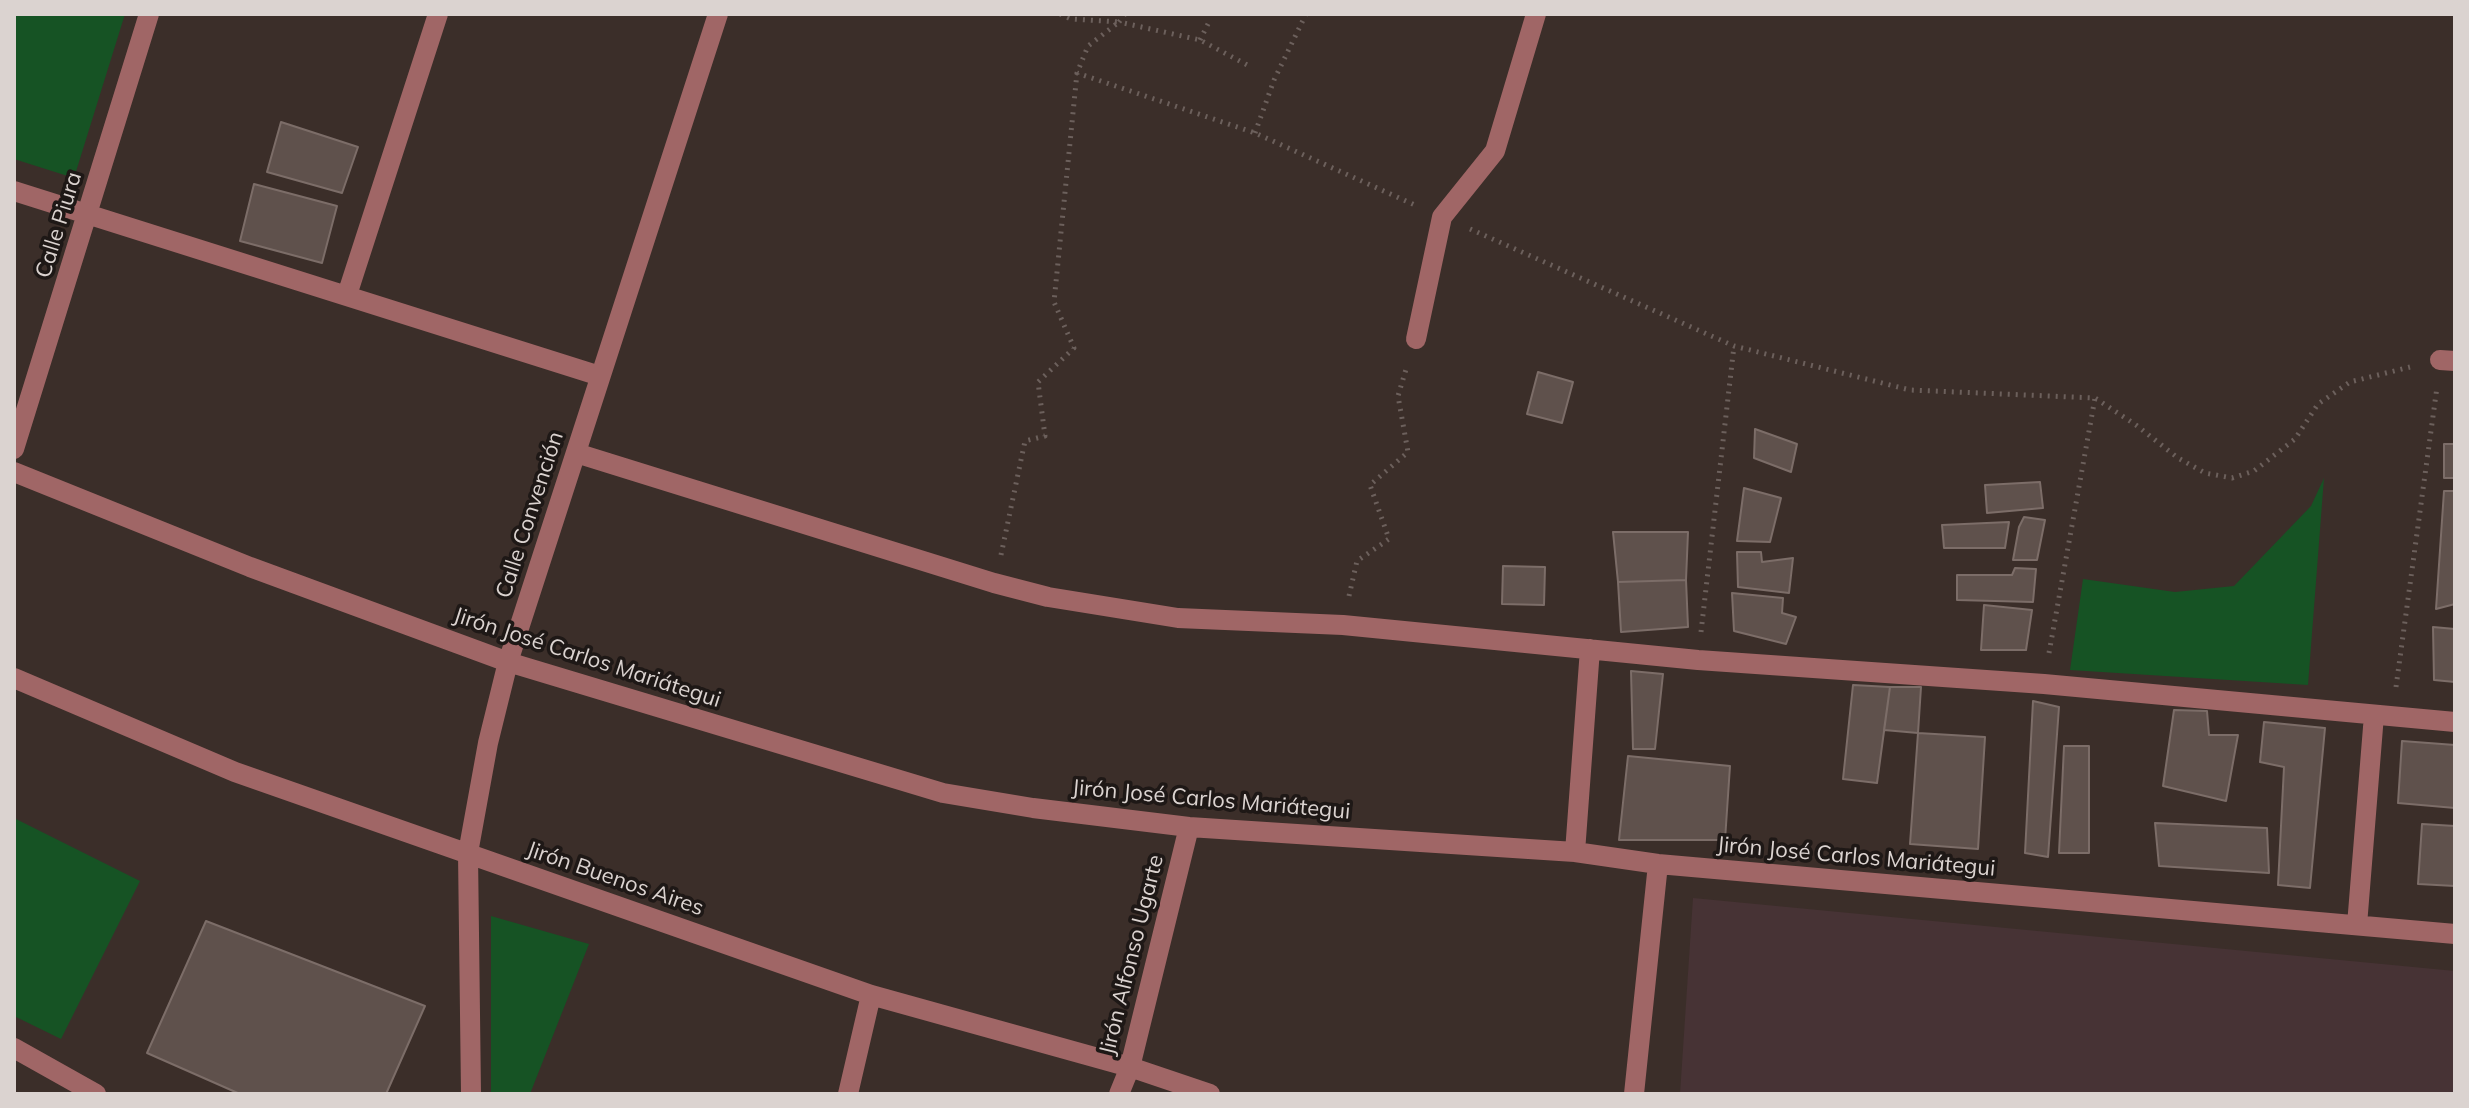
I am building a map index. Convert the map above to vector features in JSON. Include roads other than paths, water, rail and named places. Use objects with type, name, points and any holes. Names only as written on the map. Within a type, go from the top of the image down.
[{"type":"street","name":"Calle Piura","points":[[14,449],[149,14]]},
{"type":"street","points":[[347,295],[438,14]]},
{"type":"street","name":"Calle Convención","points":[[471,1094],[468,853],[488,743],[508,662],[718,14]]},
{"type":"street","points":[[1416,339],[1442,217],[1495,151],[1536,14]]},
{"type":"street","points":[[14,191],[600,376]]},
{"type":"street","points":[[576,453],[994,583],[1048,597],[1178,618],[1343,625],[1698,660],[2044,684],[2455,722]]},
{"type":"street","name":"Jirón José Carlos Mariátegui","points":[[14,472],[250,567],[508,662],[943,793],[1033,808],[1189,827],[1575,852],[1658,864],[2455,934]]},
{"type":"street","points":[[1575,852],[1590,649]]},
{"type":"street","name":"Jirón Buenos Aires","points":[[14,678],[235,772],[871,995],[1130,1067],[1210,1094]]},
{"type":"street","points":[[2357,925],[2374,715]]},
{"type":"street","name":"Jirón Alfonso Ugarte","points":[[1119,1094],[1130,1067],[1189,827]]},
{"type":"street","points":[[1634,1094],[1658,864]]},
{"type":"street","points":[[848,1094],[871,995]]},
{"type":"street","points":[[14,1048],[96,1094]]}]
